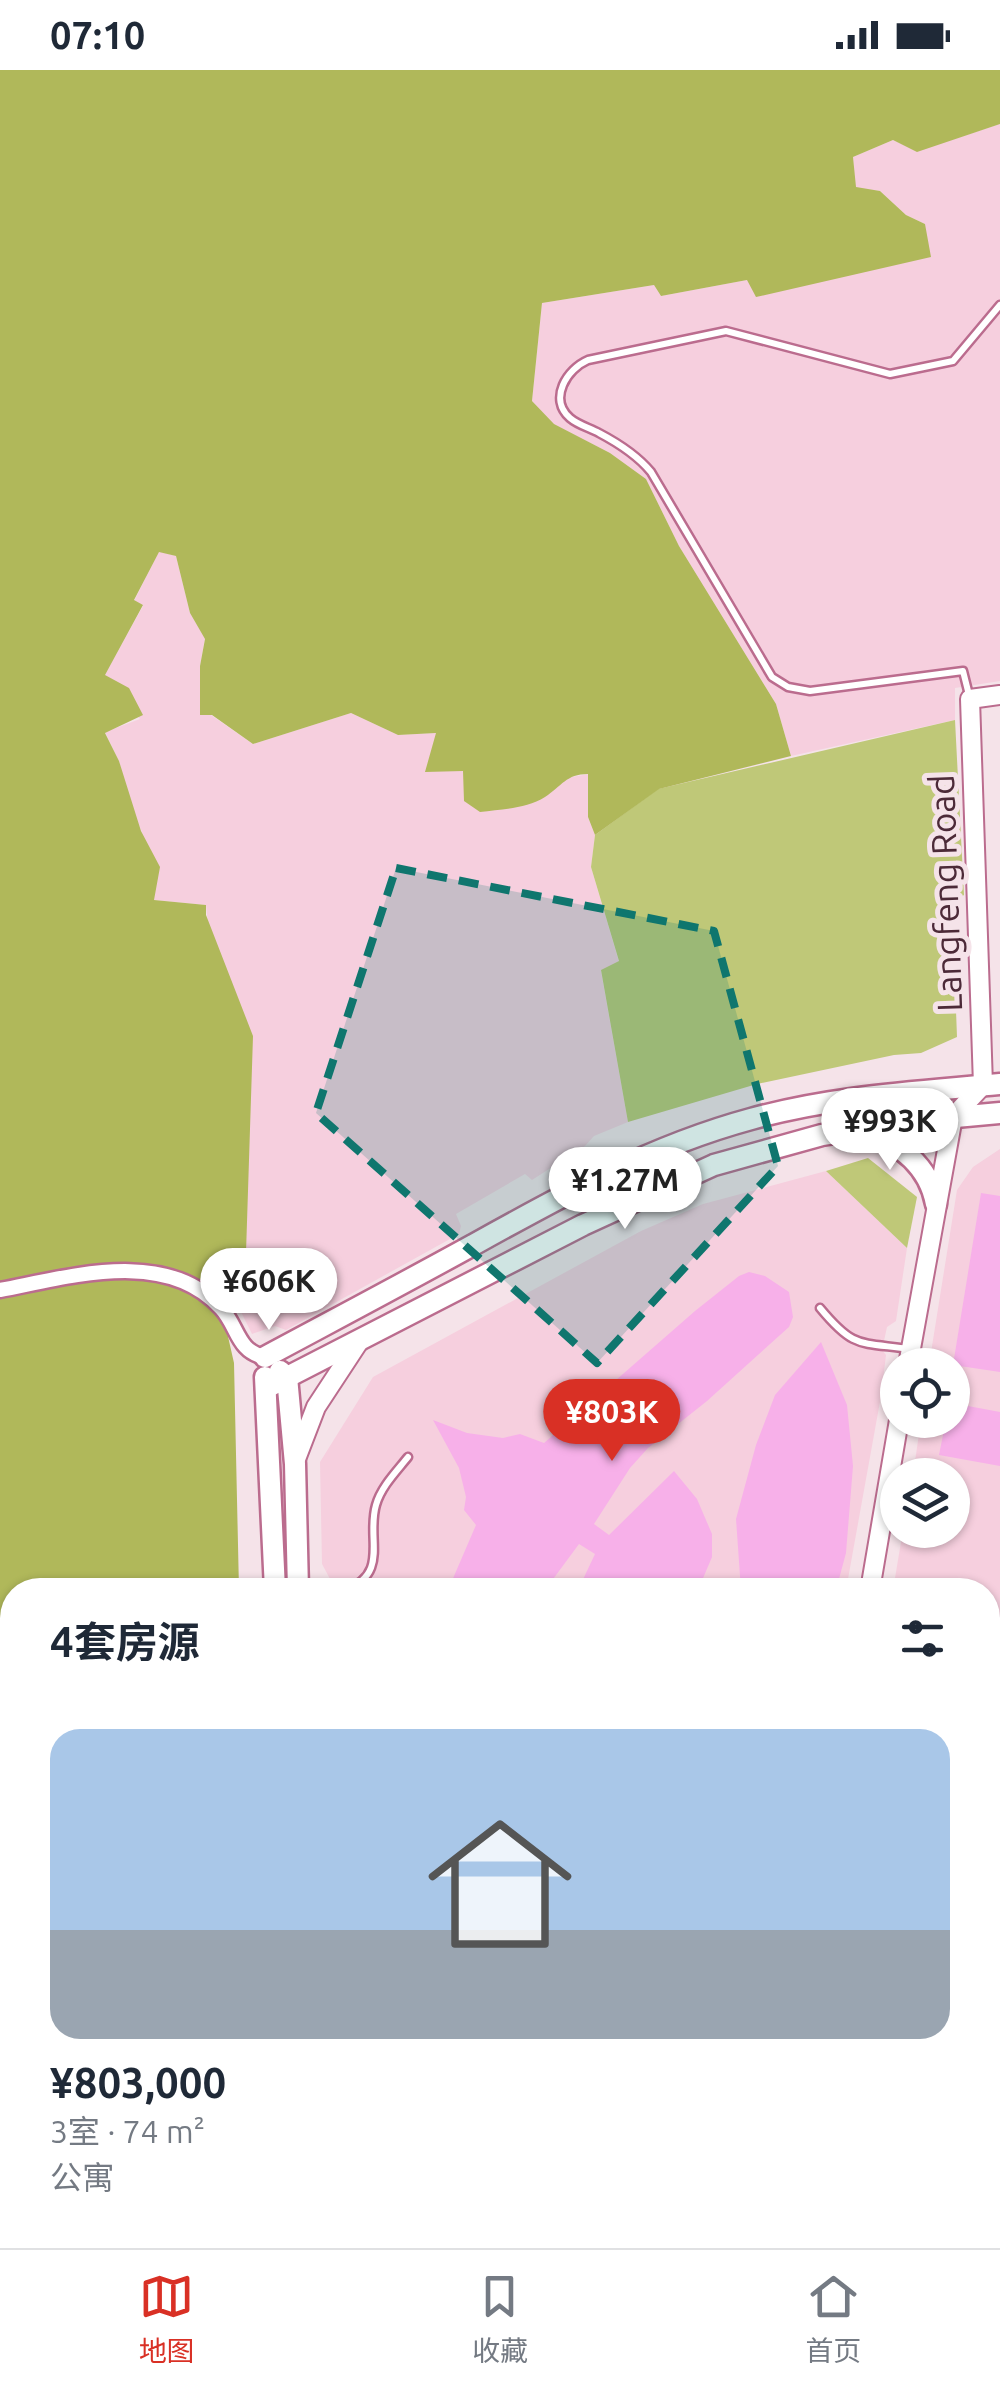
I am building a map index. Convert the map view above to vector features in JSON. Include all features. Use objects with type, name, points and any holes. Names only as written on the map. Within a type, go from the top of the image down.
[{"type":"main road","points":[[265,1358],[556,1199],[672,1144],[806,1106],[912,1090],[992,1084]]},
{"type":"main road","points":[[266,1388],[582,1225],[684,1178],[772,1147],[860,1129],[1000,1113]]},
{"type":"main road","points":[[860,1129],[894,1144],[919,1165],[934,1190],[936,1204]]},
{"type":"main road","points":[[265,1358],[287,1377],[295,1464],[298,1578]]},
{"type":"main road","points":[[265,1358],[274,1578]]},
{"type":"street","points":[[970,699],[1000,695]]},
{"type":"street","name":"Langfeng Road","points":[[970,699],[992,1084]]},
{"type":"street","points":[[911,1348],[953,1117],[992,1084]]},
{"type":"street","points":[[0,1290],[96,1272],[125,1271],[170,1278],[193,1286],[212,1299],[228,1316],[247,1350],[265,1358]]},
{"type":"street","points":[[295,1464],[316,1407],[360,1340]]},
{"type":"street","points":[[872,1578],[896,1438]]},
{"type":"lane","points":[[970,699],[962,671],[810,691],[788,687],[772,677],[651,472],[635,455],[571,420],[561,402],[561,390],[569,371],[588,360],[726,331],[890,374],[954,361],[1000,305]]},
{"type":"lane","points":[[820,1308],[842,1334],[880,1348]]},
{"type":"lane","points":[[364,1578],[374,1553],[378,1497],[408,1457]]},
{"type":"highlighted area","points":[[396,868],[714,931],[778,1166],[597,1363],[316,1113]]},
{"type":"shaded area","points":[[1000,124],[1000,681],[955,688],[955,720],[791,756],[776,704],[679,546],[646,479],[610,453],[553,424],[532,401],[542,303],[654,285],[661,296],[747,280],[925,224],[906,215],[880,191],[855,188],[853,157],[893,140],[917,151]]},
{"type":"shaded area","points":[[159,551],[176,556],[190,613],[205,638],[200,666],[211,715],[253,744],[351,713],[398,735],[437,733],[464,771],[544,797],[565,778],[589,774],[588,817],[595,835],[591,867],[619,962],[601,971],[628,1122],[594,1136],[532,1180],[525,1174],[456,1214],[461,1226],[459,1234],[286,1330],[275,1326],[252,1334],[231,1292],[236,1284],[244,1284],[206,905],[154,900],[142,832],[130,807],[119,761],[105,732],[140,719],[104,676],[143,606],[134,601]]},
{"type":"shaded area","points":[[1000,1149],[1000,1578],[895,1578],[900,1548],[970,1548],[970,1458],[915,1458],[918,1438],[970,1438],[970,1348],[932,1348],[957,1190],[973,1167]]},
{"type":"shaded area","points":[[826,1171],[907,1248],[896,1321],[887,1327],[880,1348],[880,1402],[848,1578],[330,1578],[322,1564],[320,1462],[373,1377],[641,1231],[703,1204]]},
{"type":"green space","points":[[0,70],[1000,70],[1000,124],[917,152],[893,140],[853,157],[856,187],[880,191],[906,215],[925,224],[931,257],[756,297],[747,280],[661,296],[654,285],[542,303],[532,401],[554,424],[610,453],[646,479],[679,546],[776,704],[791,756],[659,789],[595,835],[588,817],[588,774],[569,778],[530,804],[480,812],[464,801],[463,771],[425,772],[436,733],[398,735],[351,713],[253,744],[212,715],[200,715],[200,666],[205,639],[190,613],[176,556],[159,552],[134,600],[143,605],[105,675],[129,688],[143,715],[105,733],[119,761],[141,831],[160,867],[154,900],[206,905],[206,915],[253,1036],[245,1284],[236,1284],[213,1308],[227,1332],[234,1363],[239,1578],[0,1578]]},
{"type":"green space","points":[[955,720],[964,895],[952,903],[957,1037],[921,1053],[894,1055],[757,1084],[628,1122],[601,970],[619,961],[591,867],[595,835],[658,789]]},
{"type":"green space","points":[[868,1158],[917,1197],[907,1248],[826,1171]]},
{"type":"building","points":[[981,1193],[1000,1196],[1000,1372],[970,1368],[970,1348],[956,1348]]},
{"type":"building","points":[[749,1272],[765,1276],[789,1292],[793,1317],[789,1327],[648,1448],[630,1468],[594,1524],[609,1535],[674,1471],[697,1499],[712,1534],[712,1557],[703,1578],[584,1578],[595,1554],[579,1544],[554,1578],[453,1578],[476,1525],[464,1510],[466,1497],[459,1468],[433,1420],[467,1433],[503,1438],[520,1434],[544,1443],[739,1276]]},
{"type":"building","points":[[821,1342],[847,1405],[853,1466],[846,1553],[839,1578],[740,1578],[736,1519],[756,1445],[775,1395]]},
{"type":"building","points":[[970,1406],[1000,1412],[1000,1466],[939,1455],[942,1438],[970,1438]]}]
